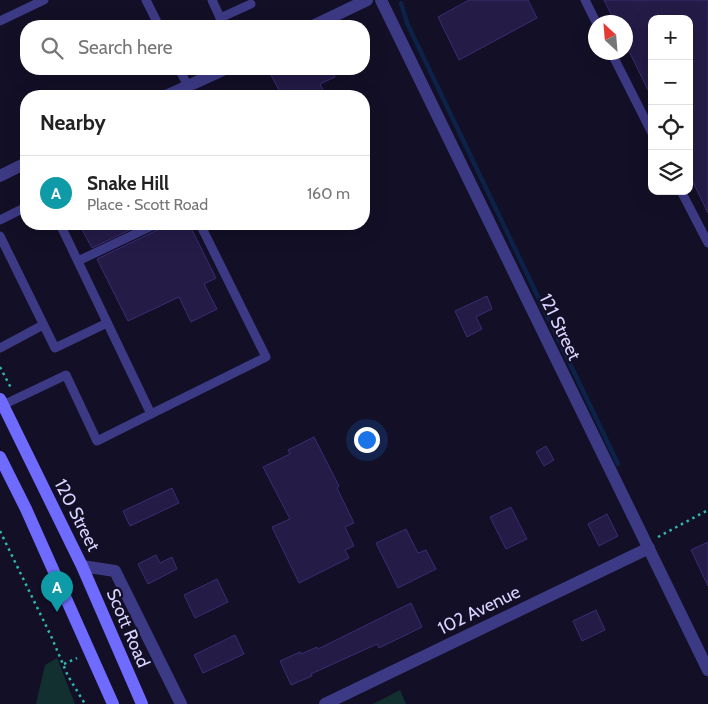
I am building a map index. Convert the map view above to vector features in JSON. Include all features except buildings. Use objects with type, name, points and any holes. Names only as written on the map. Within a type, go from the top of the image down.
[{"type":"main road","name":"120 Street","points":[[1,402],[82,566]]},
{"type":"main road","points":[[0,457],[113,704]]},
{"type":"main road","name":"Scott Road","points":[[82,566],[142,704]]},
{"type":"street","points":[[326,20],[368,0]]},
{"type":"street","name":"121 Street","points":[[381,0],[708,669]]},
{"type":"street","points":[[179,90],[212,75]]},
{"type":"street","points":[[0,176],[20,166]]},
{"type":"street","name":"102 Avenue","points":[[325,704],[649,548]]},
{"type":"street","name":"120 Street","points":[[82,566],[115,571],[181,704]]},
{"type":"lane","points":[[0,21],[44,0]]},
{"type":"lane","points":[[146,0],[156,20]]},
{"type":"lane","points":[[212,0],[221,20]]},
{"type":"lane","points":[[585,0],[592,15]]},
{"type":"lane","points":[[225,20],[251,4]]},
{"type":"lane","points":[[615,60],[648,125]]},
{"type":"lane","points":[[183,75],[188,86]]},
{"type":"lane","points":[[683,195],[708,243]]},
{"type":"lane","points":[[0,220],[20,210]]},
{"type":"lane","points":[[63,230],[151,414]]},
{"type":"lane","points":[[78,261],[143,230]]},
{"type":"lane","points":[[1,402],[66,375],[97,441],[266,357],[203,230]]},
{"type":"lane","points":[[0,236],[55,348],[107,323]]},
{"type":"lane","points":[[0,348],[43,325]]},
{"type":"path","points":[[658,536],[708,510]]},
{"type":"path","points":[[0,531],[48,629],[68,676],[85,704]]},
{"type":"green space","points":[[57,658],[75,704],[36,704],[45,665]]},
{"type":"green space","points":[[400,690],[406,704],[373,704]]},
{"type":"waterway","points":[[401,3],[407,23],[618,464]]},
{"type":"place","name":"Snake Hill","points":[[57,612]]}]
